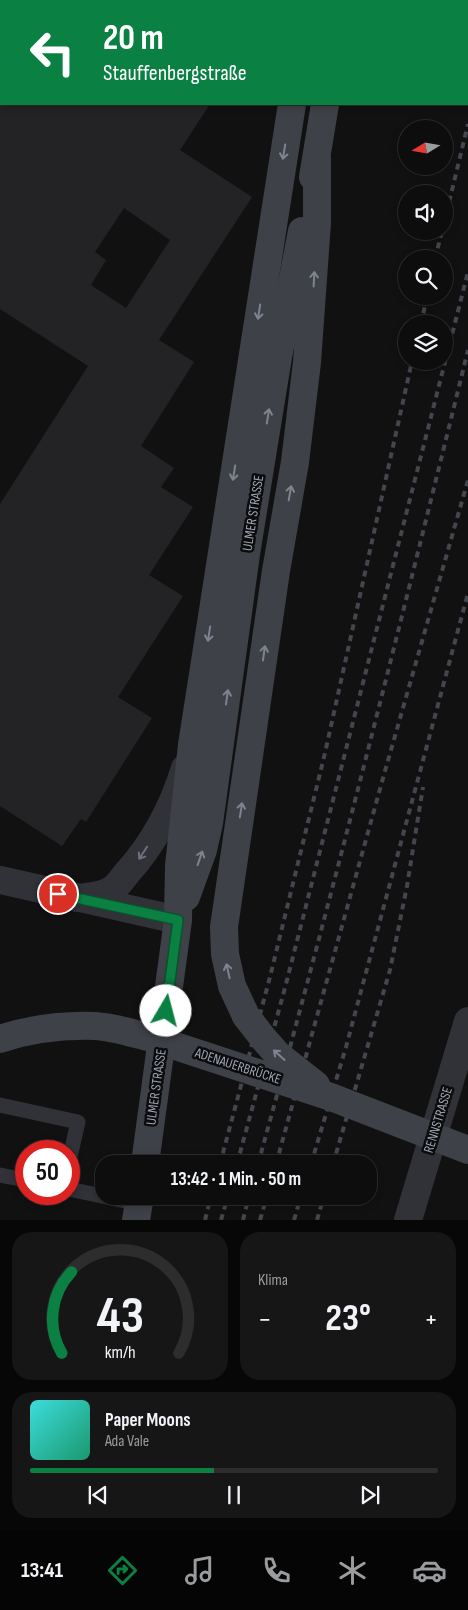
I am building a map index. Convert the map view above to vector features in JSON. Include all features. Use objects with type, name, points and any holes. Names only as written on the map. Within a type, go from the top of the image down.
[{"type":"main road","name":"ULMER STRASSE","points":[[146,1155],[178,920],[178,866],[192,745],[292,105]]},
{"type":"main road","name":"ULMER STRASSE","points":[[178,920],[203,850],[209,823],[246,554],[274,377],[317,159],[325,105]]},
{"type":"main road","points":[[317,159],[317,223],[312,310],[295,462],[276,571],[224,927],[225,954],[232,986],[246,1016],[278,1055],[331,1097]]},
{"type":"main road","name":"ADENAUERBRÜCKE","points":[[0,1039],[40,1029],[96,1026],[121,1030],[167,1043],[331,1097],[468,1150]]},
{"type":"street","name":"ULMER STRASSE","points":[[77,898],[99,895],[114,888],[141,857],[168,812],[178,790],[192,745]]},
{"type":"street","points":[[0,880],[178,920]]},
{"type":"street","name":"RENNSTRASSE","points":[[408,1220],[468,1021]]},
{"type":"lane","points":[[0,1105],[78,1122],[74,1140]]},
{"type":"lane","points":[[0,1175],[15,1178]]},
{"type":"lane","points":[[80,1192],[138,1207]]},
{"type":"building","points":[[0,105],[209,105],[180,150],[252,197],[159,340],[194,362],[141,446],[174,468],[161,487],[193,507],[149,575],[183,596],[118,697],[152,718],[86,822],[81,819],[62,846],[0,806],[0,504],[88,366],[0,309]],"holes":[[[124,208],[170,240],[126,308],[91,285],[106,260],[95,252]]]},
{"type":"railway","points":[[453,186],[468,124]]},
{"type":"railway","points":[[437,250],[440,240]]},
{"type":"railway","points":[[239,1155],[286,984],[468,272]]},
{"type":"railway","points":[[423,315],[425,305]]},
{"type":"railway","points":[[260,1155],[366,758],[468,350]]},
{"type":"railway","points":[[222,1155],[270,977],[325,753],[410,370]]},
{"type":"railway","points":[[278,1155],[468,480]]},
{"type":"railway","points":[[314,1155],[346,1047],[468,593]]},
{"type":"railway","points":[[336,1155],[390,970],[407,886],[423,787]]},
{"type":"railway","points":[[205,1220],[209,1205]]},
{"type":"railway","points":[[221,1220],[225,1205]]},
{"type":"railway","points":[[243,1220],[247,1205]]},
{"type":"railway","points":[[260,1220],[264,1205]]},
{"type":"railway","points":[[294,1220],[298,1205]]},
{"type":"railway","points":[[317,1220],[321,1205]]},
{"type":"route","points":[[58,894],[178,920],[166,1011]]}]
